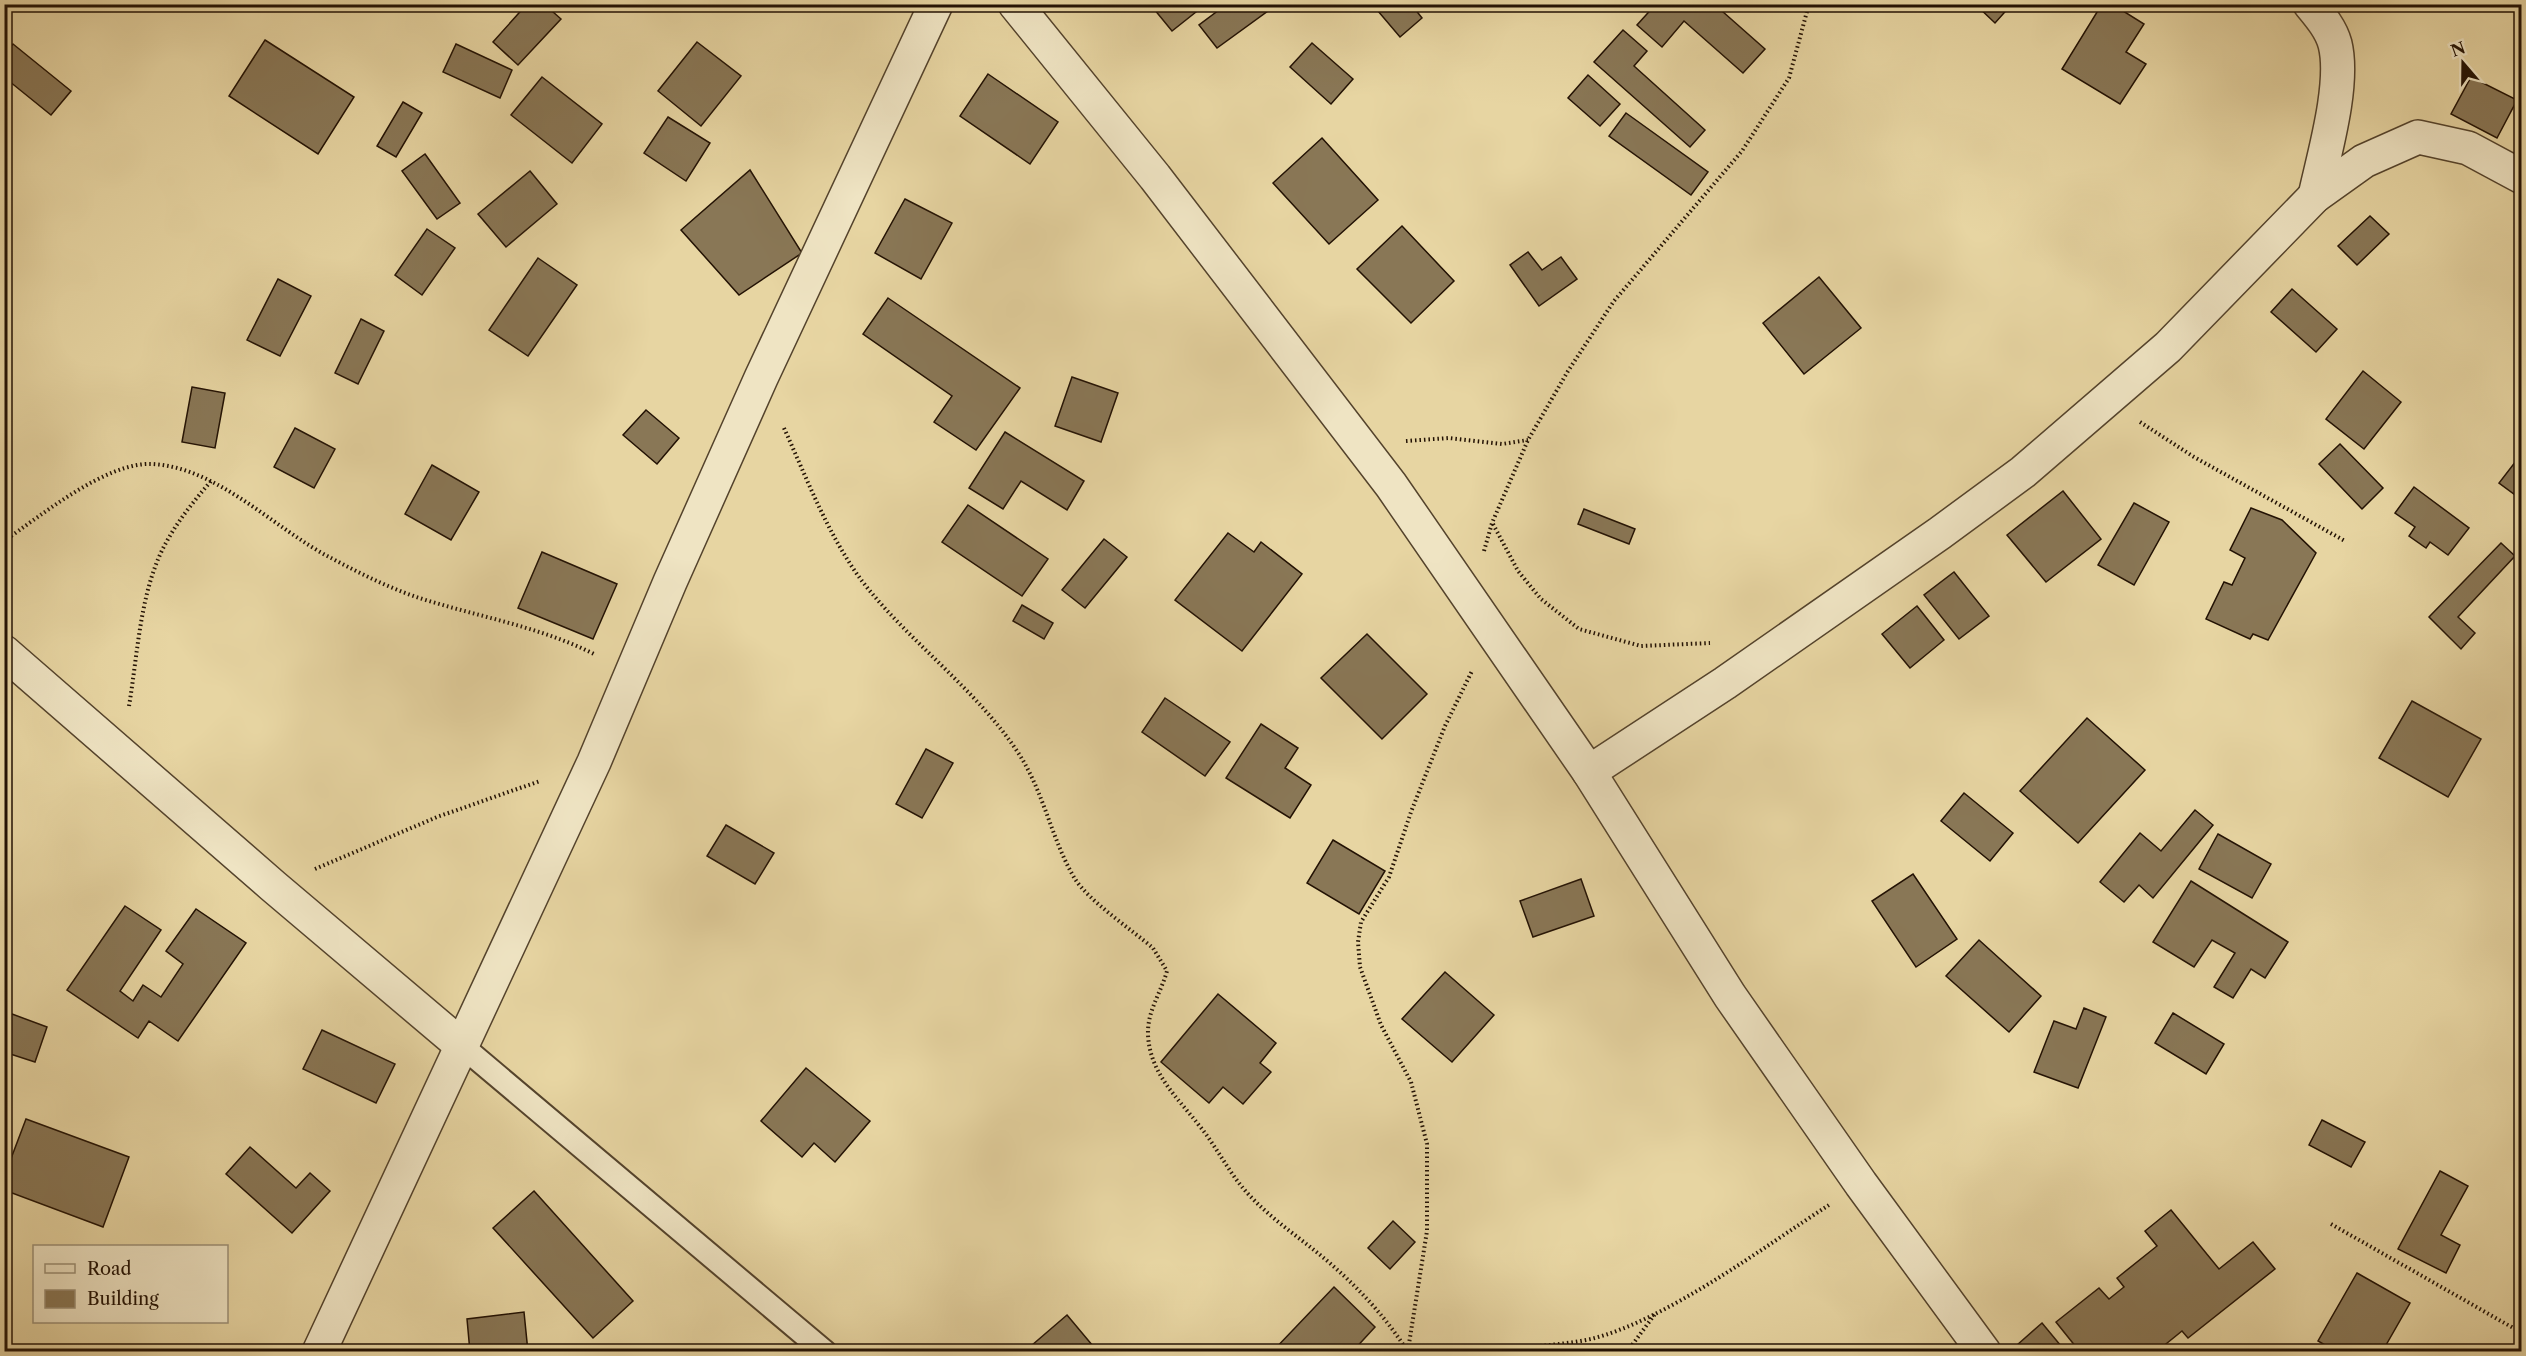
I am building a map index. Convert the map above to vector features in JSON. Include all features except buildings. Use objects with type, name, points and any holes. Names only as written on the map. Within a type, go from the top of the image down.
[{"type":"street","points":[[319,1352],[594,762],[761,378],[936,4]]},
{"type":"street","points":[[1015,4],[1149,168],[1360,446],[1589,772],[1730,996],[1861,1185],[1984,1352]]},
{"type":"street","points":[[2310,4],[2324,21],[2335,43],[2338,72],[2315,196]]},
{"type":"street","points":[[1589,772],[1725,683],[1940,533],[2023,472],[2168,347],[2315,196],[2364,160],[2418,137],[2468,148],[2522,177]]},
{"type":"street","points":[[4,652],[273,886],[462,1046]]},
{"type":"lane","points":[[462,1046],[825,1352]]},
{"type":"path","points":[[1469,600],[1492,523],[1528,440],[1568,371],[1614,301],[1703,199],[1754,133],[1789,78],[1809,4]]},
{"type":"path","points":[[761,378],[833,536],[862,581],[895,619],[977,701],[1018,752],[1033,779],[1065,861],[1077,882],[1153,948],[1163,960],[1167,970],[1150,1009],[1148,1033],[1150,1057],[1159,1077],[1202,1129],[1239,1184],[1253,1199],[1346,1278],[1384,1317],[1408,1351]]},
{"type":"path","points":[[2106,400],[2194,457],[2345,541]]},
{"type":"path","points":[[1360,446],[1449,438],[1502,444],[1528,440]]},
{"type":"path","points":[[4,541],[96,479],[123,468],[150,464],[180,468],[211,481],[330,557],[390,587],[434,603],[528,627],[572,643],[631,673]]},
{"type":"path","points":[[122,755],[143,618],[154,569],[173,532],[211,481]]},
{"type":"path","points":[[1492,523],[1518,571],[1541,599],[1579,629],[1641,646],[1700,645],[1711,642]]},
{"type":"path","points":[[1408,1351],[1427,1231],[1427,1144],[1411,1082],[1381,1025],[1360,967],[1358,942],[1361,922],[1389,877],[1411,812],[1445,726],[1491,632]]},
{"type":"path","points":[[273,886],[437,817],[594,762]]},
{"type":"path","points":[[1491,1352],[1593,1338],[1656,1312],[1738,1264],[1861,1185]]},
{"type":"path","points":[[2331,1224],[2522,1333]]},
{"type":"path","points":[[1627,1352],[1656,1312]]}]
